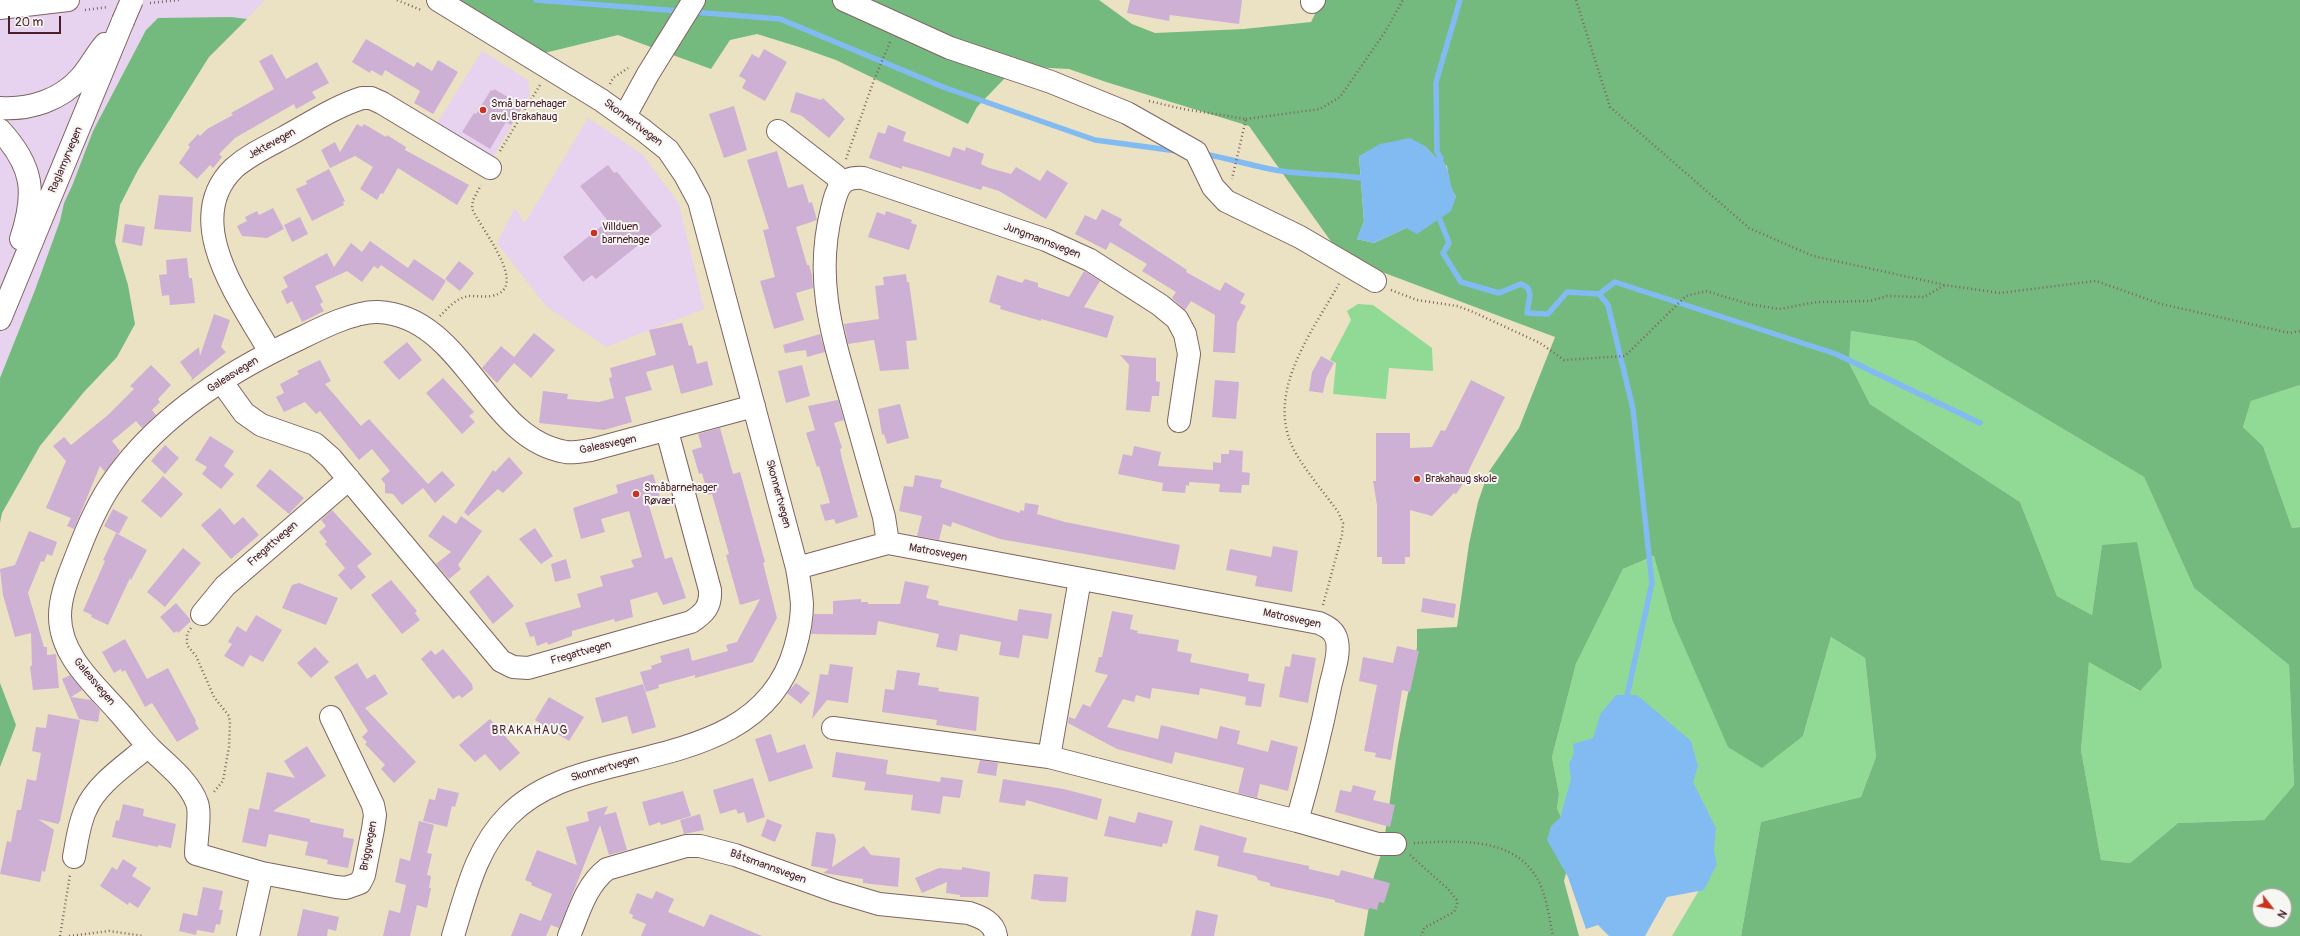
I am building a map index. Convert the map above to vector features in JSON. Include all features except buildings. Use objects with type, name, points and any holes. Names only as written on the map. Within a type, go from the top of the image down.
[{"type":"main road","points":[[0,8],[68,0]]},
{"type":"main road","name":"Raglamyrvegen","points":[[0,319],[132,0]]},
{"type":"main road","points":[[625,116],[648,74],[694,0]]},
{"type":"main road","points":[[844,0],[950,48],[1051,82],[1134,116],[1196,152],[1213,187],[1226,201],[1300,237],[1375,281]]},
{"type":"main road","name":"Skonnertvegen","points":[[430,6],[625,116],[668,150],[685,175],[699,201],[797,568],[802,605],[798,635],[791,663],[776,689],[757,711],[733,728],[689,746],[592,771],[539,791],[508,815],[484,848],[474,870],[453,936]]},
{"type":"main road","points":[[0,108],[34,105],[62,95],[81,77],[124,21]]},
{"type":"main road","name":"Jektevegen","points":[[270,352],[225,271],[218,255],[214,236],[213,209],[220,187],[225,179],[245,159],[351,102],[362,98],[371,98],[490,168]]},
{"type":"main road","points":[[0,130],[18,152],[29,173],[30,195],[27,219],[18,247],[18,276]]},
{"type":"main road","points":[[778,131],[839,179],[825,236],[824,274],[830,328],[884,517],[888,543]]},
{"type":"main road","name":"Jungmannsvegen","points":[[839,179],[863,178],[1046,240],[1090,260],[1160,305],[1177,319],[1185,334],[1189,354],[1179,420]]},
{"type":"main road","name":"Galeasvegen","points":[[198,804],[180,777],[148,746],[74,659],[61,635],[60,614],[65,587],[82,543],[111,484],[144,445],[179,411],[221,381],[270,352],[335,322],[376,312],[398,316],[426,329],[440,339],[513,423],[534,440],[551,449],[568,453],[591,450],[667,431],[754,406]]},
{"type":"main road","name":"Fregattvegen","points":[[221,381],[244,413],[261,425],[315,444],[331,458],[501,662],[513,667],[528,668],[691,622],[708,608],[711,600],[710,590],[667,431]]},
{"type":"main road","name":"Fregattvegen","points":[[202,614],[225,586],[349,479]]},
{"type":"main road","name":"Matrosvegen","points":[[797,568],[888,543],[1319,623],[1334,633],[1337,642],[1316,752],[1297,821]]},
{"type":"main road","points":[[1048,757],[1080,579]]},
{"type":"main road","name":"Briggvegen","points":[[198,804],[196,854],[262,873],[346,888],[360,883],[364,875],[375,815],[373,805],[331,717]]},
{"type":"main road","points":[[833,728],[1048,757],[1297,821],[1378,844],[1395,844]]},
{"type":"main road","points":[[74,856],[82,820],[94,794],[148,746]]},
{"type":"main road","name":"Båtsmannsvegen","points":[[569,936],[590,888],[597,877],[607,870],[686,846],[700,846],[735,855],[862,900],[880,904],[975,915],[990,924],[996,936]]},
{"type":"main road","points":[[248,936],[262,873]]},
{"type":"path","points":[[397,0],[430,6]]},
{"type":"path","points":[[1246,119],[1320,109],[1340,97],[1385,32],[1403,0]]},
{"type":"path","points":[[1576,0],[1610,107],[1749,228],[1813,256],[1945,285],[2000,293],[2096,281],[2161,304],[2290,333],[2300,331]]},
{"type":"path","points":[[839,179],[874,80],[898,25]]},
{"type":"path","points":[[534,79],[548,87]]},
{"type":"path","points":[[426,329],[462,297],[495,295],[505,287],[507,278],[504,266],[472,208],[473,200],[490,168],[541,83]]},
{"type":"path","points":[[1319,623],[1342,535],[1343,524],[1338,512],[1294,449],[1287,430],[1284,403],[1295,365],[1348,266]]},
{"type":"path","points":[[1375,281],[1400,295],[1417,300],[1457,306],[1471,311],[1540,343],[1564,360],[1626,356],[1686,296],[1706,291],[1749,304],[1779,309],[1817,302],[1870,301],[1887,296],[1924,297],[1945,285]]},
{"type":"path","points":[[198,804],[215,792],[223,781],[230,729],[229,716],[214,696],[198,660],[187,645],[187,634],[202,614]]},
{"type":"path","points":[[1395,844],[1436,842],[1471,843],[1491,846],[1513,854],[1525,863],[1535,875],[1544,895],[1553,936]]},
{"type":"path","points":[[1395,844],[1416,860],[1457,900],[1457,905],[1454,912],[1424,928],[1421,936]]},
{"type":"path","points":[[60,936],[74,856]]},
{"type":"path","points":[[69,936],[109,931],[144,936]]},
{"type":"shaded area","points":[[0,0],[265,0],[247,19],[158,18],[146,30],[93,131],[64,203],[60,221],[35,290],[0,378]]},
{"type":"shaded area","name":"Små barnehager avd. Brakahaug","points":[[482,51],[528,80],[530,95],[492,158],[436,125]]},
{"type":"shaded area","name":"Villduen barnehage","points":[[588,118],[642,154],[679,204],[704,309],[606,347],[546,306],[497,243],[515,208],[525,223]]},
{"type":"green space","points":[[432,0],[1099,0],[1132,24],[1155,33],[1244,29],[1311,22],[1322,0],[2300,0],[2300,385],[2251,401],[2243,427],[2263,446],[2292,528],[2300,527],[2300,936],[1741,936],[1761,822],[1861,797],[1876,757],[1865,658],[1831,637],[1803,736],[1762,768],[1728,747],[1672,619],[1654,556],[1623,569],[1576,664],[1552,757],[1559,794],[1557,808],[1573,846],[1564,881],[1579,936],[1364,936],[1374,876],[1383,848],[1398,745],[1417,647],[1417,629],[1457,627],[1469,544],[1478,502],[1488,473],[1519,428],[1555,337],[1342,257],[1249,126],[1106,82],[1069,69],[1031,67],[1004,79],[977,107],[968,124],[836,60],[757,34],[730,40],[711,69],[618,35],[528,57]],"holes":[[[1425,146],[1435,157],[1447,166],[1450,187],[1456,197],[1406,228],[1374,243],[1357,239],[1364,221],[1359,156]],[[1851,331],[1915,341],[2144,477],[2194,588],[2289,665],[2294,785],[2264,820],[2178,823],[2130,863],[2101,860],[2081,750],[2089,662],[2140,691],[2162,667],[2137,542],[2102,545],[2092,615],[2057,596],[2020,502],[1870,404],[1849,363]]]},
{"type":"green space","points":[[231,17],[247,19],[209,57],[138,170],[120,205],[115,242],[128,285],[135,324],[117,357],[83,393],[40,446],[2,513],[0,523],[0,378],[35,290],[60,221],[64,203],[93,131],[146,30],[158,18]]},
{"type":"green space","points":[[1358,304],[1373,305],[1432,348],[1433,371],[1389,368],[1386,399],[1333,394],[1336,363],[1330,360],[1351,320],[1347,311]]},
{"type":"green space","points":[[1851,331],[1915,341],[2144,477],[2194,588],[2289,665],[2294,785],[2264,820],[2178,823],[2130,863],[2101,860],[2081,750],[2089,661],[2139,691],[2102,545],[2092,615],[2057,596],[2020,502],[1870,404],[1849,363]]},
{"type":"green space","points":[[2300,385],[2300,527],[2292,528],[2263,446],[2243,427],[2251,401]]},
{"type":"green space","points":[[1655,556],[1672,619],[1803,736],[1831,637],[1865,658],[1876,757],[1861,797],[1761,822],[1741,936],[1672,936],[1708,875],[1573,846],[1557,808],[1559,794],[1552,757],[1576,664],[1623,569]]},
{"type":"green space","points":[[0,683],[16,725],[0,767]]},
{"type":"water","points":[[1410,138],[1425,146],[1435,157],[1441,158],[1444,162],[1453,192],[1456,197],[1451,211],[1417,234],[1406,228],[1374,243],[1357,239],[1364,221],[1359,156],[1380,144]]},
{"type":"water","points":[[1616,695],[1637,695],[1691,741],[1698,766],[1693,782],[1716,828],[1714,851],[1717,864],[1704,890],[1667,897],[1645,936],[1609,936],[1598,925],[1586,929],[1568,877],[1547,840],[1551,826],[1560,818],[1571,779],[1569,764],[1574,753],[1573,744],[1593,738],[1601,713]]},
{"type":"waterway","points":[[536,0],[680,11]]},
{"type":"waterway","points":[[1441,158],[1437,152],[1436,82],[1460,0]]},
{"type":"waterway","points":[[693,12],[780,19],[943,87],[1095,140],[1177,151]]},
{"type":"waterway","points":[[1203,154],[1281,171],[1360,178]]},
{"type":"waterway","points":[[1440,220],[1449,243],[1443,253],[1461,282],[1499,293],[1521,284],[1528,288],[1530,295],[1527,313],[1548,314],[1567,292],[1599,294],[1608,305],[1633,409],[1652,583],[1626,700]]},
{"type":"waterway","points":[[1599,294],[1615,282],[1836,354],[1980,423]]},
{"type":"place","name":"Små barnehager avd. Brakahaug","points":[[483,110]]},
{"type":"place","name":"Villduen barnehage","points":[[594,233]]},
{"type":"place","name":"Brakahaug skole","points":[[1417,479]]},
{"type":"place","name":"Småbarnehager Røvær","points":[[636,494]]},
{"type":"district","name":"BRAKAHAUG","points":[[530,731]]}]
